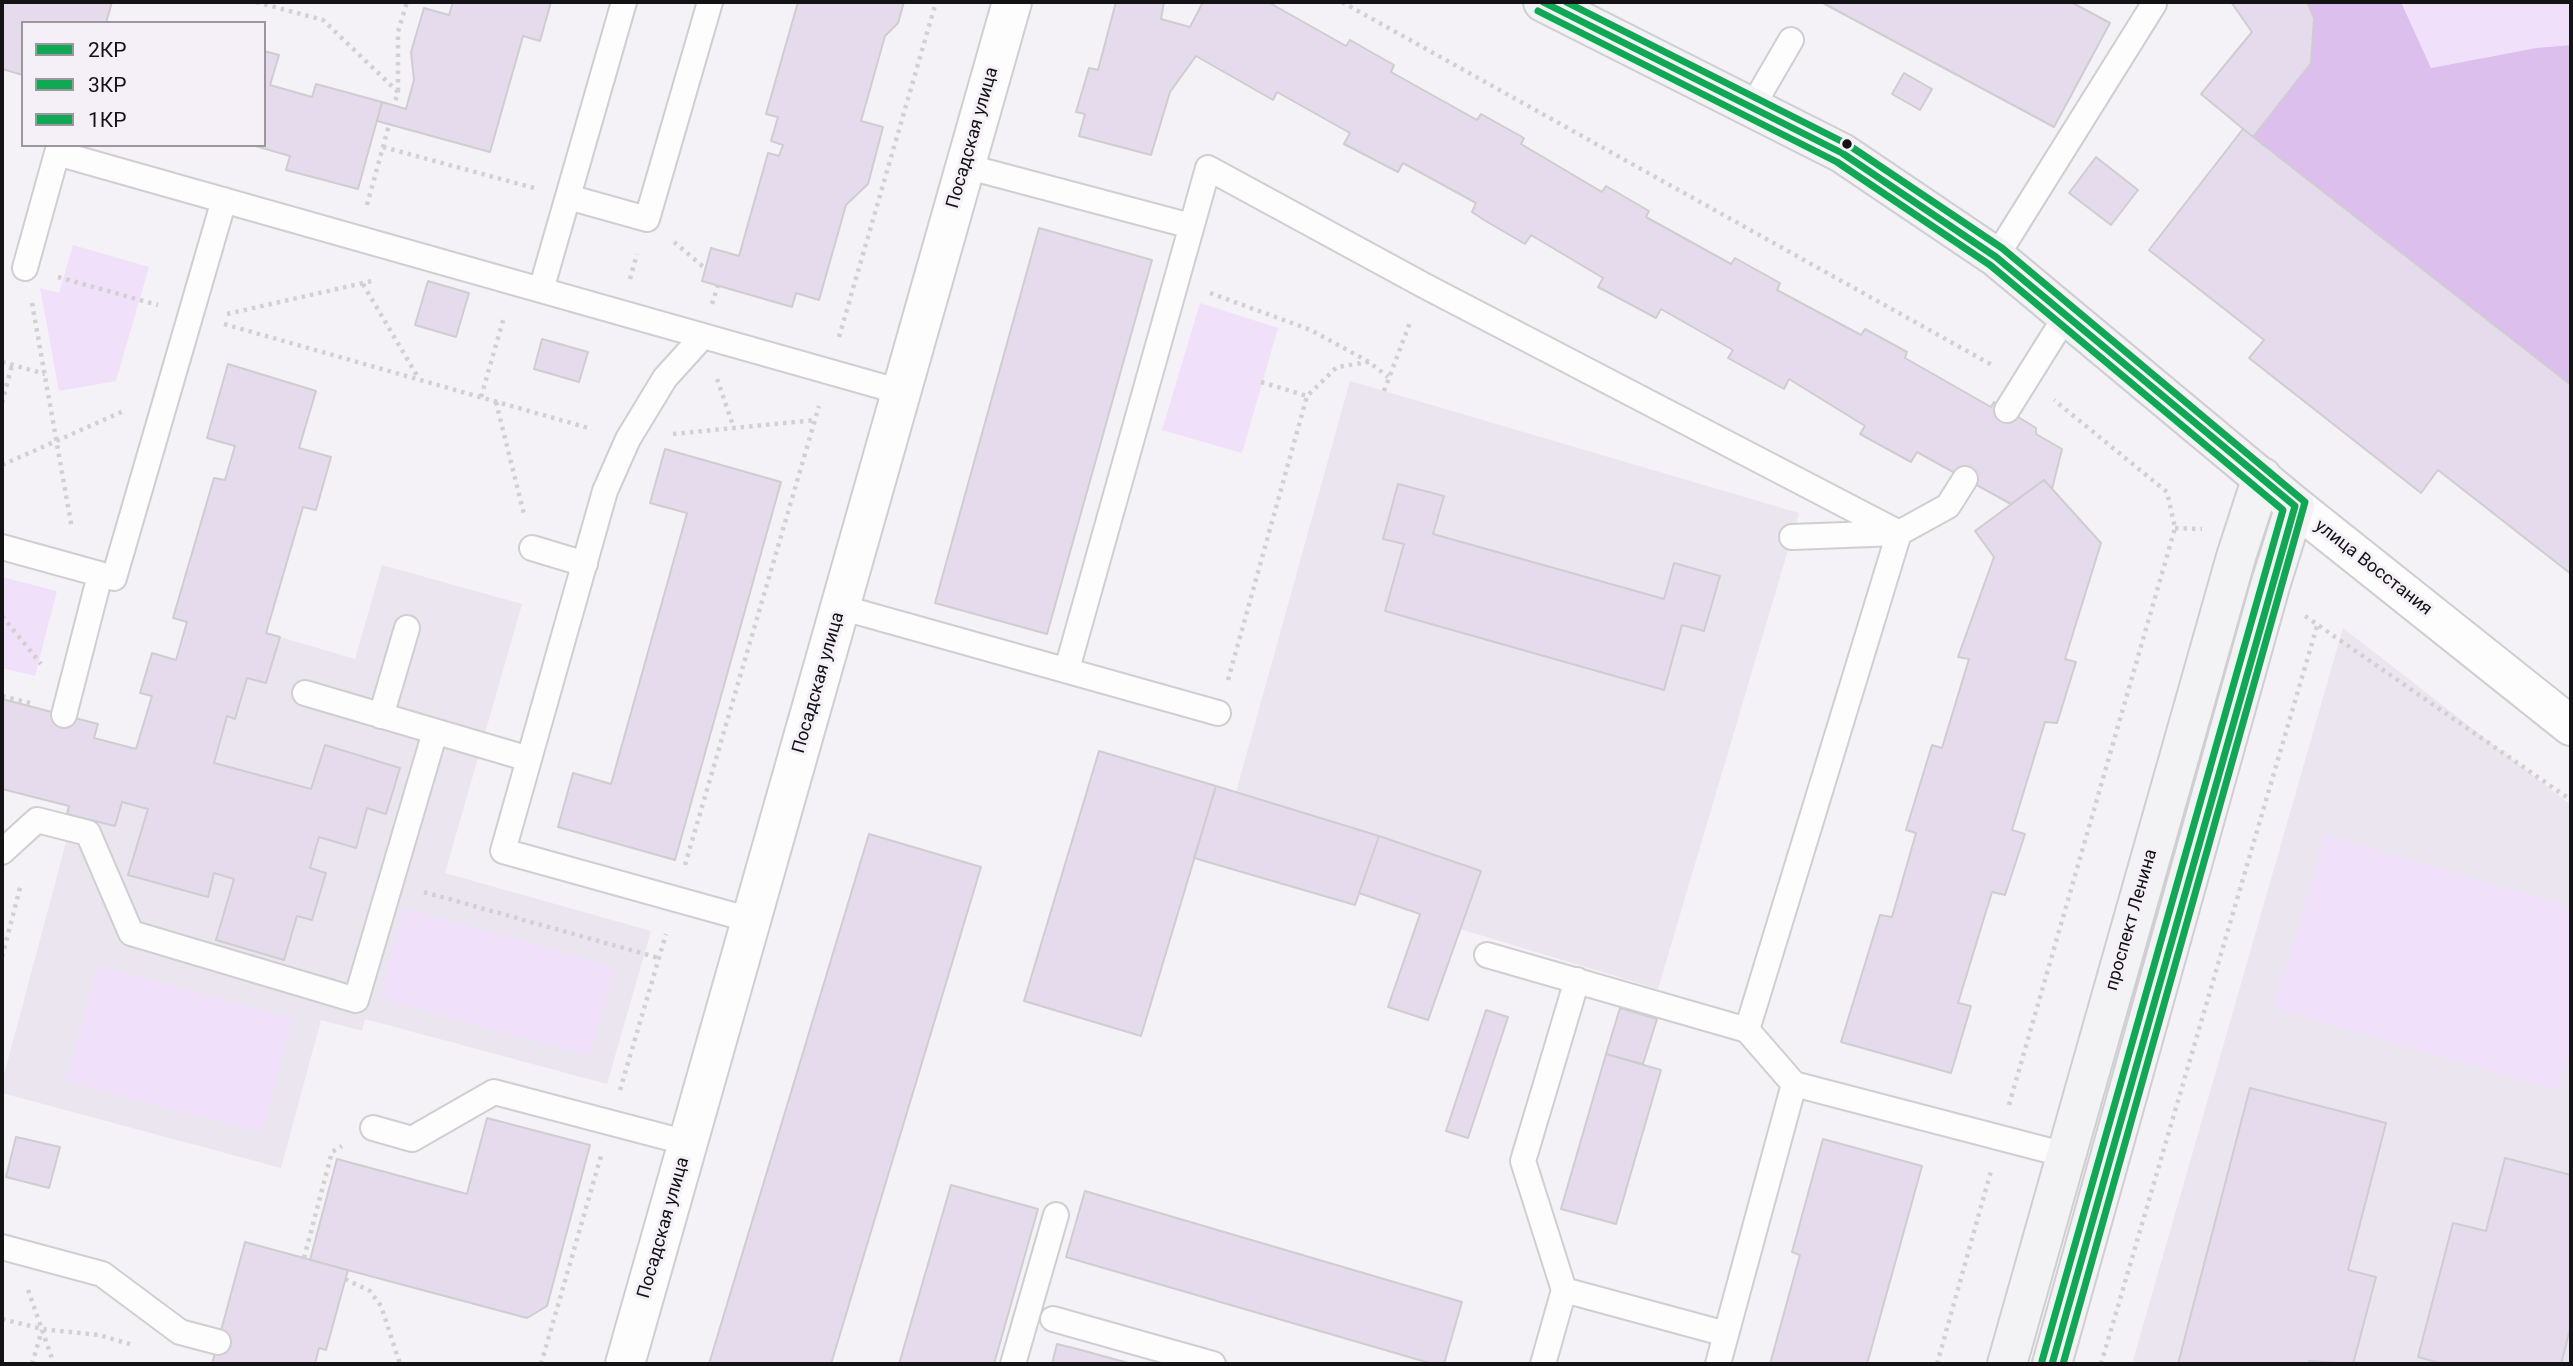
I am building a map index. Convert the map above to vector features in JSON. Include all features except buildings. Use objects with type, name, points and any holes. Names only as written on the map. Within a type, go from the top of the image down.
[{"type":"main road","name":"улица Восстания","points":[[1543,2],[1842,153],[1996,257],[2295,506]]},
{"type":"main road","name":"проспект Ленина","points":[[2007,1364],[2236,557],[2262,477]]},
{"type":"main road","points":[[2052,1364],[2266,600],[2295,506]]},
{"type":"street","name":"Посадская улица","points":[[625,1364],[1012,2]]},
{"type":"street","name":"улица Восстания","points":[[2295,506],[2571,726]]},
{"type":"lane","points":[[541,290],[624,2]]},
{"type":"lane","points":[[568,197],[648,219],[710,2]]},
{"type":"lane","points":[[1996,257],[2154,4]]},
{"type":"lane","points":[[1752,107],[1791,40]]},
{"type":"lane","points":[[25,268],[57,153],[901,392]]},
{"type":"lane","points":[[965,166],[1191,226]]},
{"type":"lane","points":[[1067,670],[1209,168],[1425,286],[1899,533]]},
{"type":"lane","points":[[2,547],[114,578],[168,391],[198,317],[224,200]]},
{"type":"lane","points":[[2007,410],[2067,314]]},
{"type":"lane","points":[[703,336],[665,378],[628,439],[605,491],[503,851],[751,920]]},
{"type":"lane","points":[[1792,537],[1899,533],[1948,506],[1965,479]]},
{"type":"lane","points":[[1747,1030],[1899,533]]},
{"type":"lane","points":[[532,548],[585,564]]},
{"type":"lane","points":[[64,715],[75,672],[90,572]]},
{"type":"lane","points":[[840,607],[1219,713]]},
{"type":"lane","points":[[381,716],[407,628]]},
{"type":"lane","points":[[305,693],[529,760]]},
{"type":"lane","points":[[2,852],[37,820],[88,833],[131,933],[356,1000],[435,732]]},
{"type":"lane","points":[[1487,955],[1747,1030],[1794,1084],[2066,1155]]},
{"type":"lane","points":[[1543,1364],[1564,1290],[1523,1161],[1577,980]]},
{"type":"lane","points":[[1718,1364],[1794,1084]]},
{"type":"lane","points":[[373,1128],[412,1139],[494,1092],[688,1143]]},
{"type":"lane","points":[[1013,1364],[1056,1215]]},
{"type":"lane","points":[[2,1247],[102,1274],[180,1332],[218,1342]]},
{"type":"lane","points":[[1564,1290],[1726,1334]]},
{"type":"lane","points":[[1054,1319],[1213,1364]]},
{"type":"path","points":[[256,2],[323,20],[398,92]]},
{"type":"path","points":[[394,105],[398,92],[398,32],[407,2]]},
{"type":"path","points":[[541,1364],[936,2]]},
{"type":"path","points":[[1342,2],[2061,404],[2166,492],[2175,528],[1937,1364]]},
{"type":"path","points":[[358,238],[389,125]]},
{"type":"path","points":[[383,147],[568,197]]},
{"type":"path","points":[[332,230],[419,379]]},
{"type":"path","points":[[25,268],[57,441],[90,572]]},
{"type":"path","points":[[64,279],[140,300]]},
{"type":"path","points":[[198,317],[375,281]]},
{"type":"path","points":[[481,397],[514,282]]},
{"type":"path","points":[[1196,289],[1311,330],[1369,362],[1388,377]]},
{"type":"path","points":[[198,317],[628,439],[814,420]]},
{"type":"path","points":[[1384,391],[1412,318]]},
{"type":"path","points":[[2,362],[44,374]]},
{"type":"path","points":[[1219,713],[1307,396],[1337,367],[1369,362]]},
{"type":"path","points":[[2,403],[12,365]]},
{"type":"path","points":[[1261,382],[1307,396]]},
{"type":"path","points":[[2,465],[168,391]]},
{"type":"path","points":[[496,401],[532,548]]},
{"type":"path","points":[[2,616],[39,664],[75,672]]},
{"type":"path","points":[[2101,1364],[2317,626],[2571,800]]},
{"type":"path","points":[[2,957],[21,882]]},
{"type":"path","points":[[391,882],[659,958]]},
{"type":"path","points":[[304,1258],[332,1152],[373,1128]]},
{"type":"path","points":[[345,1279],[370,1291],[381,1306],[400,1364]]},
{"type":"path","points":[[2,1319],[42,1329],[99,1335],[139,1346]]},
{"type":"path","points":[[32,1364],[42,1329]]},
{"type":"path","points":[[42,1329],[54,1364]]},
{"type":"shaded area","points":[[2307,2],[2401,2],[2431,68],[2536,48],[2571,45],[2571,385],[2253,137],[2311,63],[2314,18]]},
{"type":"shaded area","points":[[2401,2],[2571,2],[2571,45],[2536,48],[2431,68]]},
{"type":"shaded area","points":[[73,245],[149,267],[116,381],[59,391],[40,288],[59,293]]},
{"type":"shaded area","points":[[1200,303],[1278,328],[1242,453],[1162,430]]},
{"type":"shaded area","points":[[1350,381],[1799,513],[1658,989],[1460,929],[1480,871],[1236,792]]},
{"type":"shaded area","points":[[382,565],[522,604],[445,873],[651,931],[607,1084],[365,1019],[362,1031],[321,1020],[281,1168],[2,1093],[2,1082],[73,816],[115,826],[122,802],[196,823],[227,717],[234,719],[247,678],[266,683],[280,637],[355,659]]},
{"type":"shaded area","points":[[2,577],[57,591],[35,676],[2,668]]},
{"type":"shaded area","points":[[2343,628],[2571,805],[2571,1364],[2132,1364]]},
{"type":"shaded area","points":[[2326,835],[2571,907],[2571,1050],[2559,1091],[2275,1008]]},
{"type":"shaded area","points":[[405,908],[615,967],[590,1056],[380,998]]},
{"type":"shaded area","points":[[98,966],[293,1018],[262,1133],[67,1081]]},
{"type":"transit line","name":"2КР","points":[[1543,2],[1842,153],[1996,257],[2295,506],[2052,1364]]},
{"type":"transit line","name":"1КР","points":[[1566,2],[1847,144],[2002,248],[2305,502],[2063,1364]]},
{"type":"transit line","name":"3КР","points":[[1538,11],[1837,162],[1990,265],[2283,510],[2042,1361]]}]
